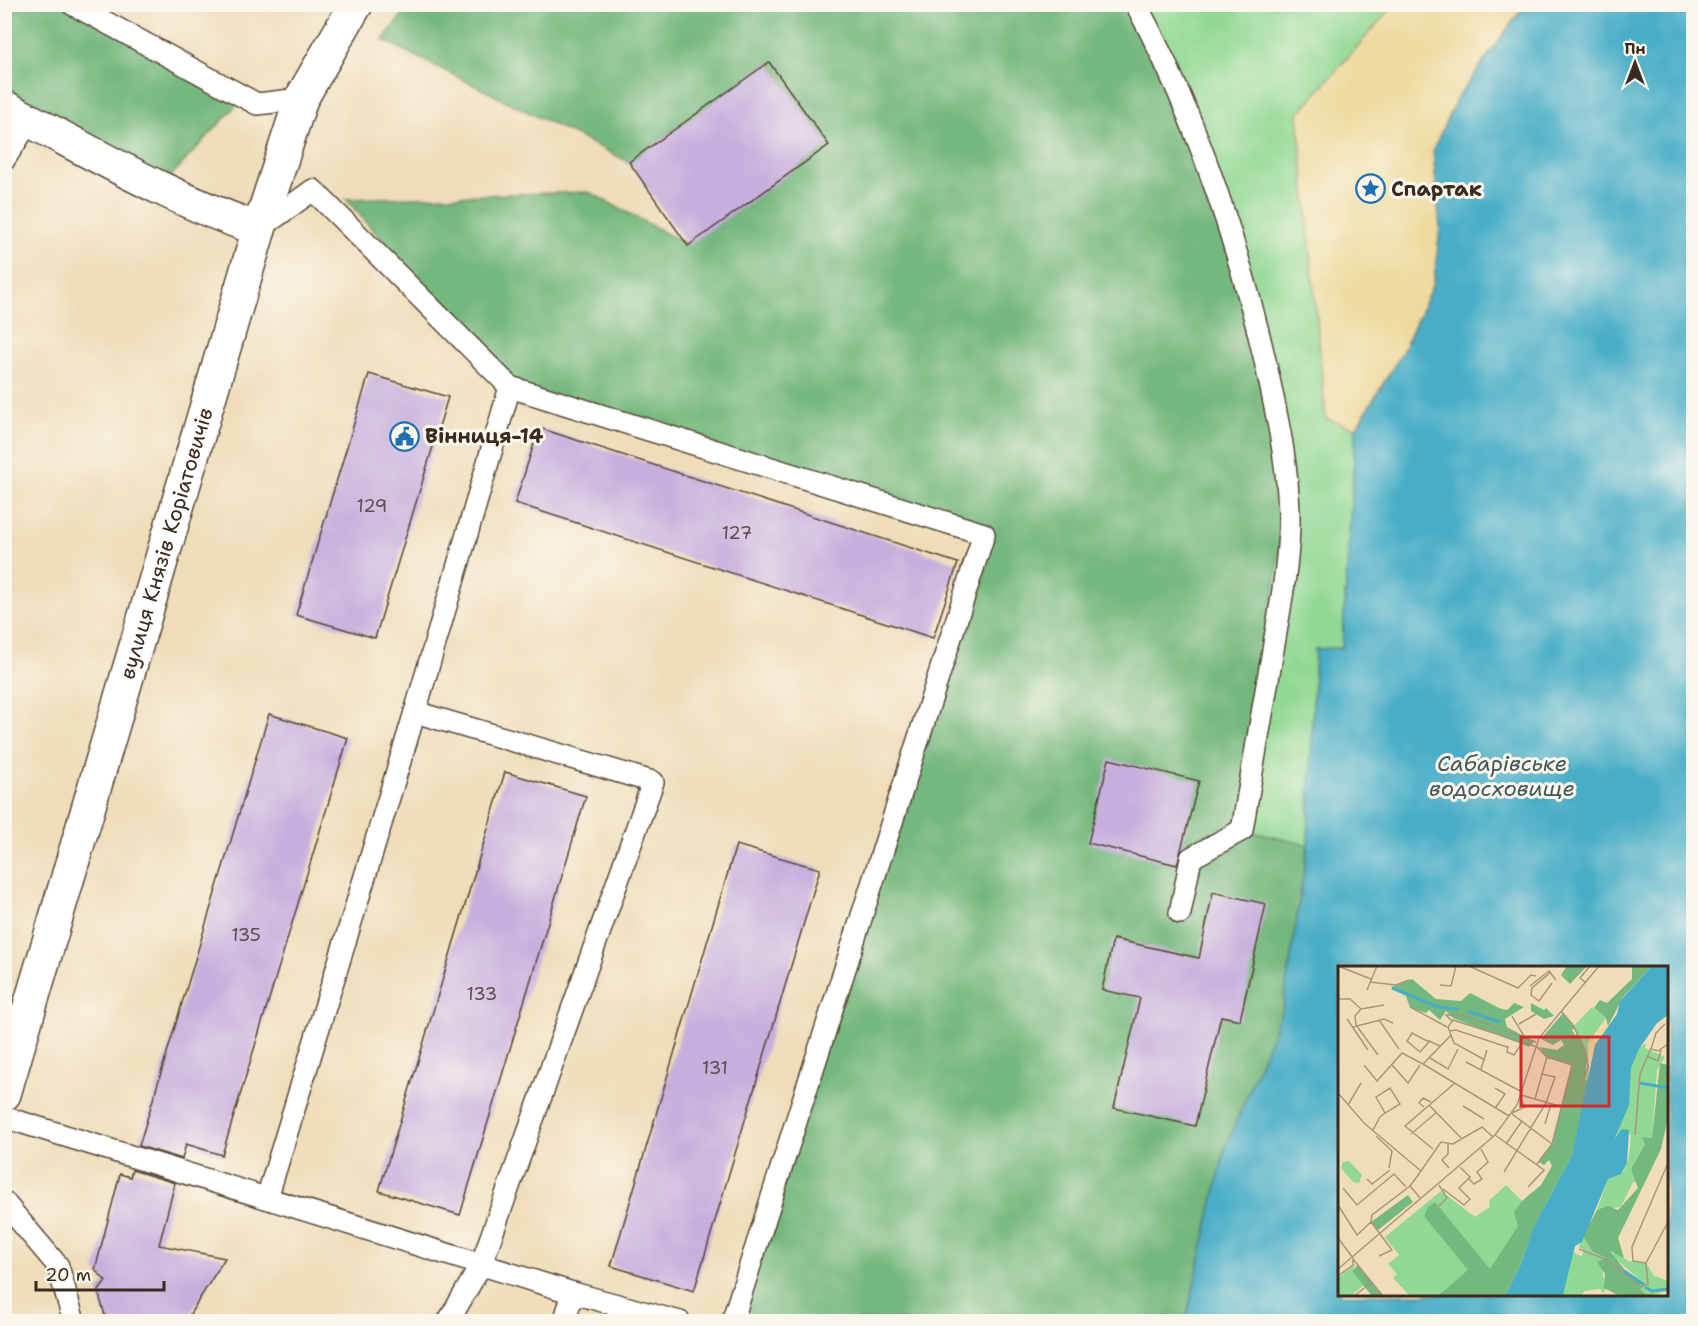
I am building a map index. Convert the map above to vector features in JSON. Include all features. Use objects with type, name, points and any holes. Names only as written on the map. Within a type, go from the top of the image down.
[{"type":"main road","name":"вулиця Князів Коріатовичів","points":[[4,1094],[9,1057],[300,99],[356,4]]},
{"type":"main road","points":[[17,114],[160,188],[220,216],[259,229]]},
{"type":"lane","points":[[72,4],[258,104],[300,99]]},
{"type":"lane","points":[[1136,4],[1162,52],[1211,168],[1240,262],[1283,455],[1289,525],[1285,577],[1242,830],[1191,858],[1180,913]]},
{"type":"lane","points":[[4,160],[17,114]]},
{"type":"lane","points":[[259,229],[314,190],[510,387],[984,534],[732,1322]]},
{"type":"lane","points":[[267,1198],[415,712],[510,387]]},
{"type":"lane","points":[[415,712],[653,782],[482,1265],[448,1322]]},
{"type":"lane","points":[[4,1117],[573,1293],[680,1322]]},
{"type":"lane","points":[[4,1202],[58,1266],[74,1322]]},
{"type":"lane","points":[[564,1322],[573,1293]]},
{"type":"green space","points":[[4,5],[72,5],[245,96],[160,188],[5,107]]},
{"type":"green space","points":[[410,5],[1136,5],[1211,168],[1287,491],[1242,830],[1308,845],[1283,1008],[1225,1149],[1186,1321],[732,1321],[984,534],[510,387],[346,199],[589,192],[688,245],[829,145],[769,62],[629,162],[383,40]]},
{"type":"green space","points":[[1136,5],[1394,5],[1298,114],[1326,419],[1356,428],[1342,648],[1315,649],[1308,845],[1242,830]]},
{"type":"sand","name":"Спартак","points":[[1394,5],[1525,5],[1456,100],[1433,150],[1440,228],[1434,282],[1402,353],[1356,428],[1326,419],[1298,114]]},
{"type":"water","name":"Сабарівське водосховище","points":[[1525,5],[1693,5],[1693,1321],[1186,1321],[1225,1149],[1283,1008],[1308,845],[1315,649],[1342,648],[1356,428],[1402,353],[1434,282],[1440,228],[1433,150],[1456,100]]},
{"type":"building","points":[[769,62],[829,145],[688,246],[629,162]]},
{"type":"building","points":[[369,374],[448,397],[375,638],[296,615]]},
{"type":"building","points":[[539,428],[958,563],[933,638],[515,503]]},
{"type":"building","points":[[269,714],[348,738],[222,1155],[186,1144],[182,1159],[139,1146]]},
{"type":"building","points":[[1109,759],[1199,781],[1177,865],[1088,843]]},
{"type":"building","points":[[505,772],[586,796],[460,1215],[379,1191]]},
{"type":"building","points":[[736,845],[820,869],[694,1291],[611,1266]]},
{"type":"building","points":[[1213,892],[1266,904],[1240,1020],[1221,1016],[1195,1126],[1114,1108],[1140,998],[1102,990],[1113,939],[1199,958]]},
{"type":"building","points":[[132,1170],[175,1183],[159,1245],[225,1258],[185,1322],[107,1322],[98,1292],[106,1281],[95,1270],[120,1174],[130,1177]]},
{"type":"place","name":"Спартак","points":[[1370,189]]},
{"type":"place","name":"Вінниця-14","points":[[404,436]]}]
